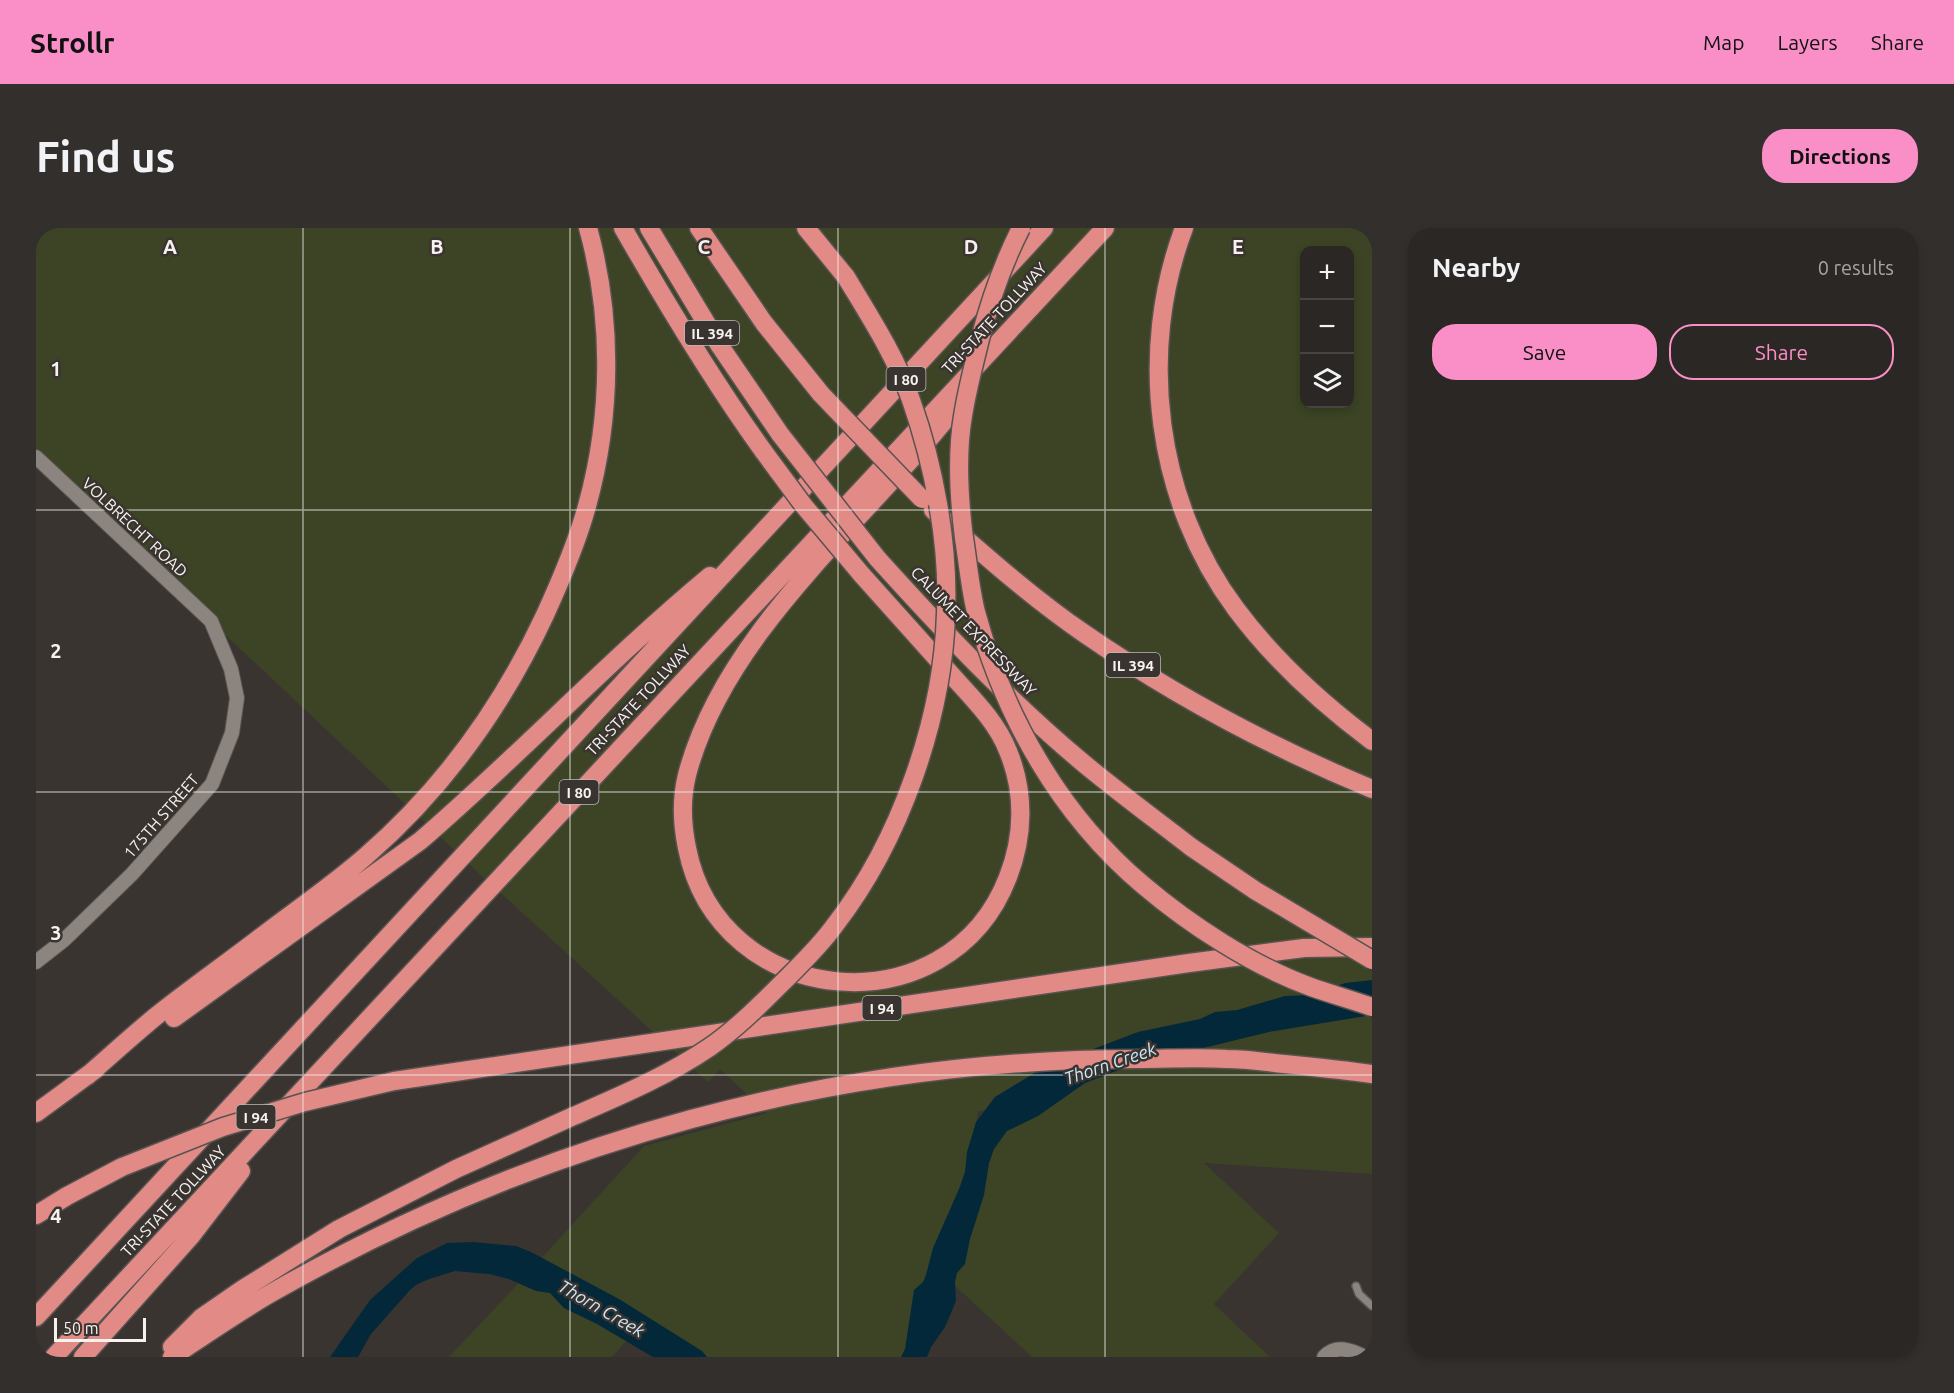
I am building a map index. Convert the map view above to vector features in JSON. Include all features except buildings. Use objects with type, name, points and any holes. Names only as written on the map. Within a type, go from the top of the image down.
[{"type":"highway","points":[[87,1076],[156,1016],[366,856],[407,817],[447,773],[507,689],[529,648],[573,550],[587,505],[597,458],[604,415],[606,333],[595,251],[588,228]]},
{"type":"highway","points":[[623,228],[670,311],[721,393],[804,506],[862,575],[977,702],[1009,752],[1019,788],[1018,846],[1004,887],[983,921],[970,935],[931,963],[910,973],[888,979],[865,982],[804,976],[766,960],[736,939],[713,912],[694,879],[683,832],[683,800],[687,774],[713,708],[762,629],[804,578],[945,422],[1030,308]]},
{"type":"highway","name":"CALUMET EXPRESSWAY","points":[[649,228],[720,346],[780,434],[877,558],[930,617],[1024,710],[1082,762],[1191,847],[1256,891],[1372,960]]},
{"type":"highway","name":"IL 394","points":[[699,228],[764,323],[821,394],[922,499],[1031,594],[1083,633],[1226,721],[1314,765],[1372,789]]},
{"type":"highway","points":[[163,1357],[201,1318],[339,1229],[456,1169],[660,1077],[710,1047],[757,1009],[803,963],[836,925],[865,881],[891,832],[911,787],[926,739],[939,679],[946,613],[943,538],[931,466],[911,400],[888,349],[846,277],[806,228]]},
{"type":"highway","points":[[1022,228],[1009,251],[983,326],[963,416],[959,465],[961,510],[975,609],[990,659],[1013,714],[1049,778],[1076,814],[1111,855],[1142,885],[1185,918],[1268,968],[1309,987],[1372,1007]]},
{"type":"highway","name":"TRI-STATE TOLLWAY","points":[[36,1317],[1044,228]]},
{"type":"highway","name":"TRI-STATE TOLLWAY","points":[[54,1357],[1104,228]]},
{"type":"highway","points":[[1184,228],[1166,291],[1159,358],[1161,423],[1167,453],[1183,506],[1204,556],[1218,581],[1251,627],[1282,663],[1314,694],[1339,717],[1372,741]]},
{"type":"highway","points":[[36,1113],[163,1026],[420,841],[658,619],[767,529]]},
{"type":"highway","name":"I 94","points":[[36,1215],[122,1167],[223,1127],[304,1102],[394,1081],[1189,963],[1304,948],[1372,947]]},
{"type":"highway","points":[[172,1357],[273,1292],[365,1244],[460,1199],[569,1156],[660,1127],[739,1106],[880,1077],[952,1068],[1081,1059],[1228,1059],[1372,1074]]},
{"type":"highway","points":[[83,1357],[191,1236],[313,1078]]},
{"type":"street","name":"VOLBRECHT ROAD","points":[[36,457],[211,621]]},
{"type":"street","name":"175TH STREET","points":[[36,962],[64,940],[132,874],[212,784],[232,733],[237,698],[231,669],[211,621]]},
{"type":"street","points":[[1324,1357],[1328,1352],[1340,1348],[1365,1357]]},
{"type":"lane","points":[[1356,1286],[1359,1294],[1372,1306]]},
{"type":"green space","points":[[36,228],[1372,228],[1372,1174],[1204,1163],[1279,1233],[1214,1304],[1268,1357],[1032,1357],[939,1271],[1002,1127],[1029,1113],[978,1111],[971,1179],[905,1357],[691,1357],[537,1263],[644,1146],[767,1113],[720,1069],[708,1082],[483,877],[36,457]]},
{"type":"green space","points":[[528,1273],[637,1329],[612,1357],[449,1357]]},
{"type":"water","name":"Thorn Creek","points":[[1372,980],[1372,1015],[1269,1032],[1129,1066],[1085,1083],[1038,1116],[1007,1131],[994,1149],[989,1163],[984,1195],[970,1239],[965,1264],[957,1273],[956,1301],[945,1327],[927,1357],[901,1357],[905,1349],[914,1290],[923,1282],[933,1248],[959,1189],[976,1122],[995,1097],[1041,1069],[1138,1032],[1200,1019],[1215,1012],[1237,1010],[1285,996],[1314,995],[1345,983]]},
{"type":"water","name":"Thorn Creek","points":[[473,1242],[516,1246],[531,1252],[619,1299],[702,1351],[707,1357],[653,1357],[597,1324],[564,1308],[550,1293],[536,1291],[509,1279],[489,1274],[455,1271],[429,1279],[410,1290],[371,1334],[358,1357],[330,1357],[370,1300],[417,1258],[447,1243]]}]
